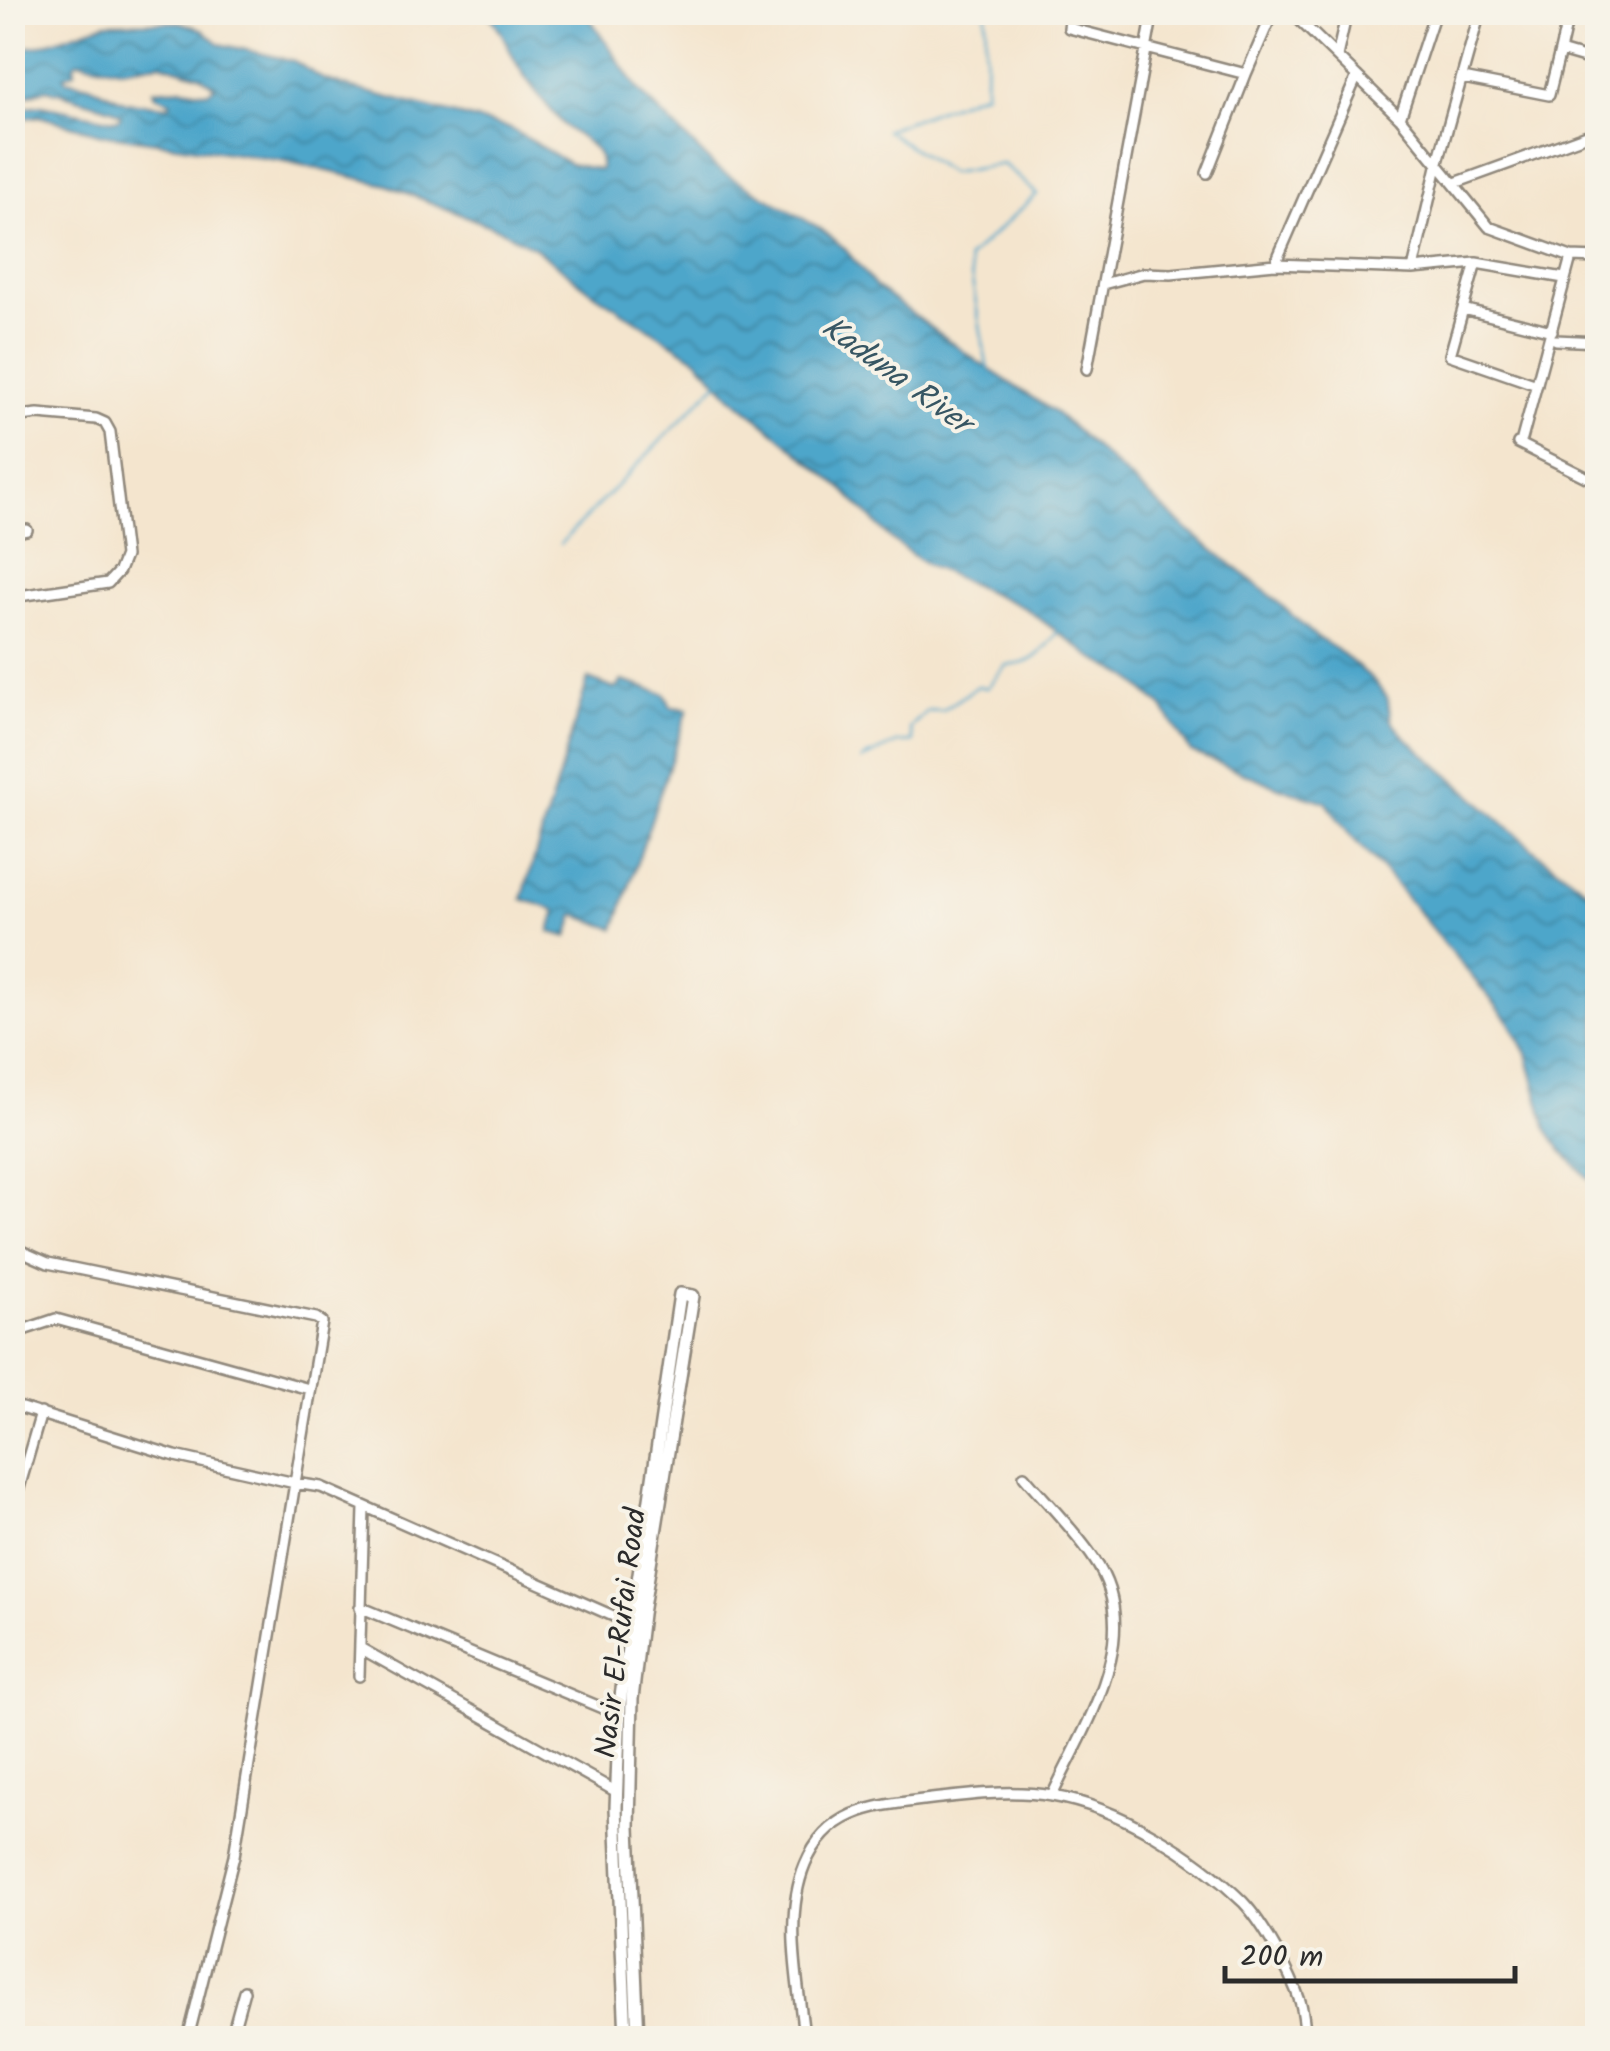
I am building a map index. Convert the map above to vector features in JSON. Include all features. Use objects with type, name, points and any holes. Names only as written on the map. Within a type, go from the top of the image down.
[{"type":"main road","points":[[660,1466],[680,1294],[693,1296]]},
{"type":"main road","name":"Nasir El-Rufai Road","points":[[638,2038],[617,1792],[619,1714],[629,1623],[660,1466]]},
{"type":"main road","name":"Nasir El-Rufai Road","points":[[626,2038],[632,1699],[660,1466]]},
{"type":"street","points":[[1071,12],[1070,28],[1246,74]]},
{"type":"street","points":[[1087,369],[1153,12]]},
{"type":"street","points":[[1207,173],[1272,12]]},
{"type":"street","points":[[1291,12],[1400,118],[1489,226],[1571,257],[1598,258]]},
{"type":"street","points":[[1336,56],[1347,12]]},
{"type":"street","points":[[1400,118],[1434,12]]},
{"type":"street","points":[[1412,270],[1480,12]]},
{"type":"street","points":[[1463,78],[1549,95],[1569,12]]},
{"type":"street","points":[[1560,51],[1598,62]]},
{"type":"street","points":[[1275,264],[1358,76]]},
{"type":"street","points":[[1455,183],[1596,132],[1598,122]]},
{"type":"street","points":[[1571,257],[1554,336],[1520,441],[1598,483]]},
{"type":"street","points":[[1103,284],[1144,272],[1171,274],[1275,264],[1412,270],[1476,263],[1564,278]]},
{"type":"street","points":[[1476,263],[1450,355],[1537,385]]},
{"type":"street","points":[[1463,309],[1554,336],[1598,342]]},
{"type":"street","points":[[12,417],[38,414],[96,418],[105,423],[110,432],[125,556],[120,571],[108,583],[12,597]]},
{"type":"street","points":[[12,533],[27,530]]},
{"type":"street","points":[[12,1247],[48,1263],[322,1322],[234,1856],[188,2038]]},
{"type":"street","points":[[12,1327],[26,1328],[56,1319],[309,1388]]},
{"type":"street","points":[[12,1405],[176,1456],[321,1487],[629,1623]]},
{"type":"street","points":[[12,1512],[41,1413]]},
{"type":"street","points":[[1024,1476],[1094,1559],[1113,1595],[1117,1626],[1114,1652],[1098,1696],[1052,1796]]},
{"type":"street","points":[[358,1676],[364,1508]]},
{"type":"street","points":[[360,1607],[619,1714]]},
{"type":"street","points":[[360,1648],[617,1792]]},
{"type":"street","points":[[804,2038],[794,1904],[805,1864],[824,1835],[843,1816],[882,1805],[968,1794],[1052,1796],[1128,1820],[1191,1860],[1245,1904],[1274,1948],[1300,2003],[1306,2038]]},
{"type":"street","points":[[231,2038],[244,1991]]},
{"type":"water","name":"Kaduna River","points":[[487,13],[586,13],[640,92],[716,168],[821,229],[844,248],[876,287],[1057,414],[1189,531],[1369,676],[1387,697],[1391,720],[1403,735],[1542,857],[1597,897],[1597,1187],[1547,1130],[1527,1054],[1509,1021],[1326,802],[1191,752],[1162,706],[1129,677],[1093,658],[1025,608],[923,563],[890,538],[844,490],[731,396],[697,359],[594,293],[535,248],[503,231],[387,185],[285,161],[102,134],[39,116],[13,119],[13,109],[42,105],[114,120],[121,115],[111,108],[47,89],[13,100],[13,49],[38,46],[106,23],[180,22],[203,30],[220,44],[294,61],[321,78],[348,87],[511,129],[570,164],[600,170],[594,148],[563,124],[540,97]],"holes":[[[78,61],[120,69],[160,63],[200,75],[215,87],[208,92],[183,88],[153,90],[155,95],[171,101],[169,106],[126,102],[64,76],[75,72],[74,64]]]},
{"type":"water","points":[[588,679],[615,689],[622,681],[665,694],[671,707],[688,709],[615,929],[575,915],[568,937],[550,932],[556,910],[522,899]]},
{"type":"waterway","points":[[986,12],[985,92],[885,130],[950,173],[1003,164],[1037,194],[968,258],[988,371]]},
{"type":"waterway","points":[[560,544],[719,381]]},
{"type":"waterway","points":[[871,754],[862,760],[897,743],[913,742],[910,728],[927,711],[943,710],[978,686],[987,688],[1006,665],[1030,660],[1058,631]]}]
